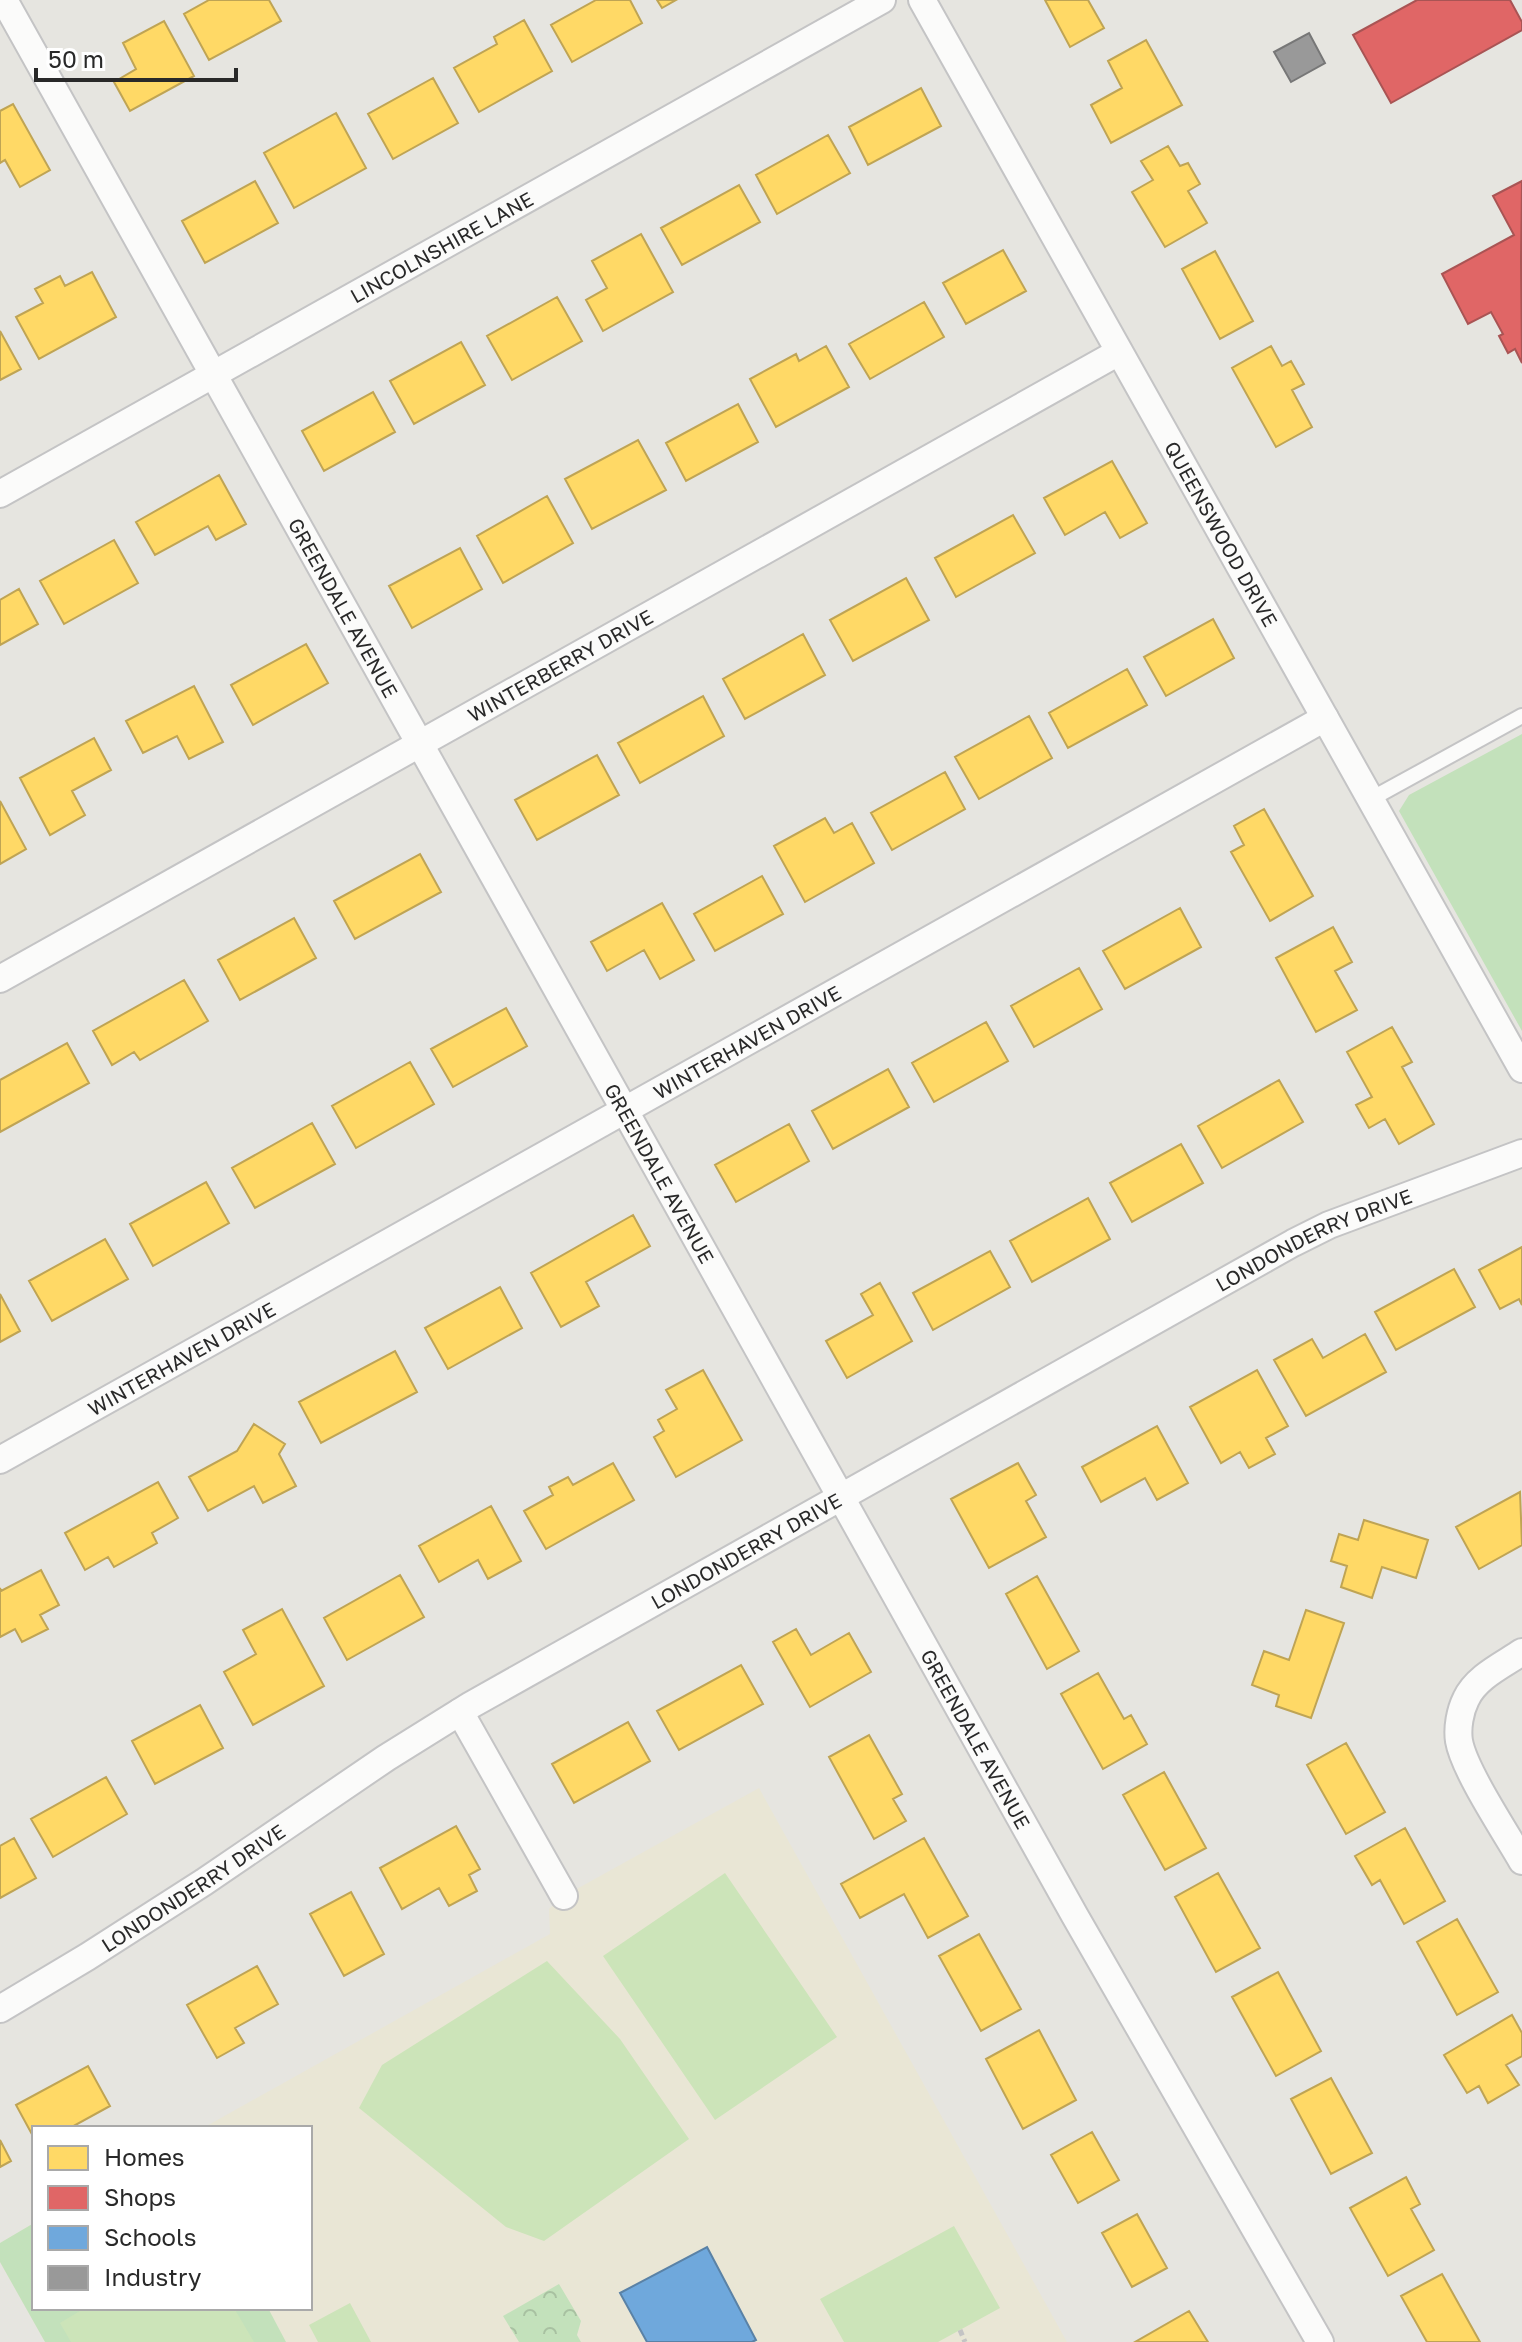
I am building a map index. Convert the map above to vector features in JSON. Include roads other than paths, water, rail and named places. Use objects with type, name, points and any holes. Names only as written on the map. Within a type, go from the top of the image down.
[{"type":"street","name":"LINCOLNSHIRE LANE","points":[[0,494],[882,0]]},
{"type":"street","name":"QUEENSWOOD DRIVE","points":[[922,0],[1522,1069]]},
{"type":"street","name":"GREENDALE AVENUE","points":[[6,3],[1075,1916],[1320,2342]]},
{"type":"street","name":"WINTERBERRY DRIVE","points":[[0,979],[1119,352]]},
{"type":"street","name":"WINTERHAVEN DRIVE","points":[[0,1460],[1325,718]]},
{"type":"street","name":"LONDONDERRY DRIVE","points":[[0,2009],[204,1882],[460,1712],[840,1495],[1293,1243],[1329,1225],[1522,1153]]},
{"type":"street","points":[[1522,1652],[1479,1681],[1466,1699],[1459,1720],[1459,1742],[1466,1762],[1522,1861]]},
{"type":"street","points":[[460,1712],[564,1896]]},
{"type":"lane","points":[[1371,799],[1522,716]]}]
